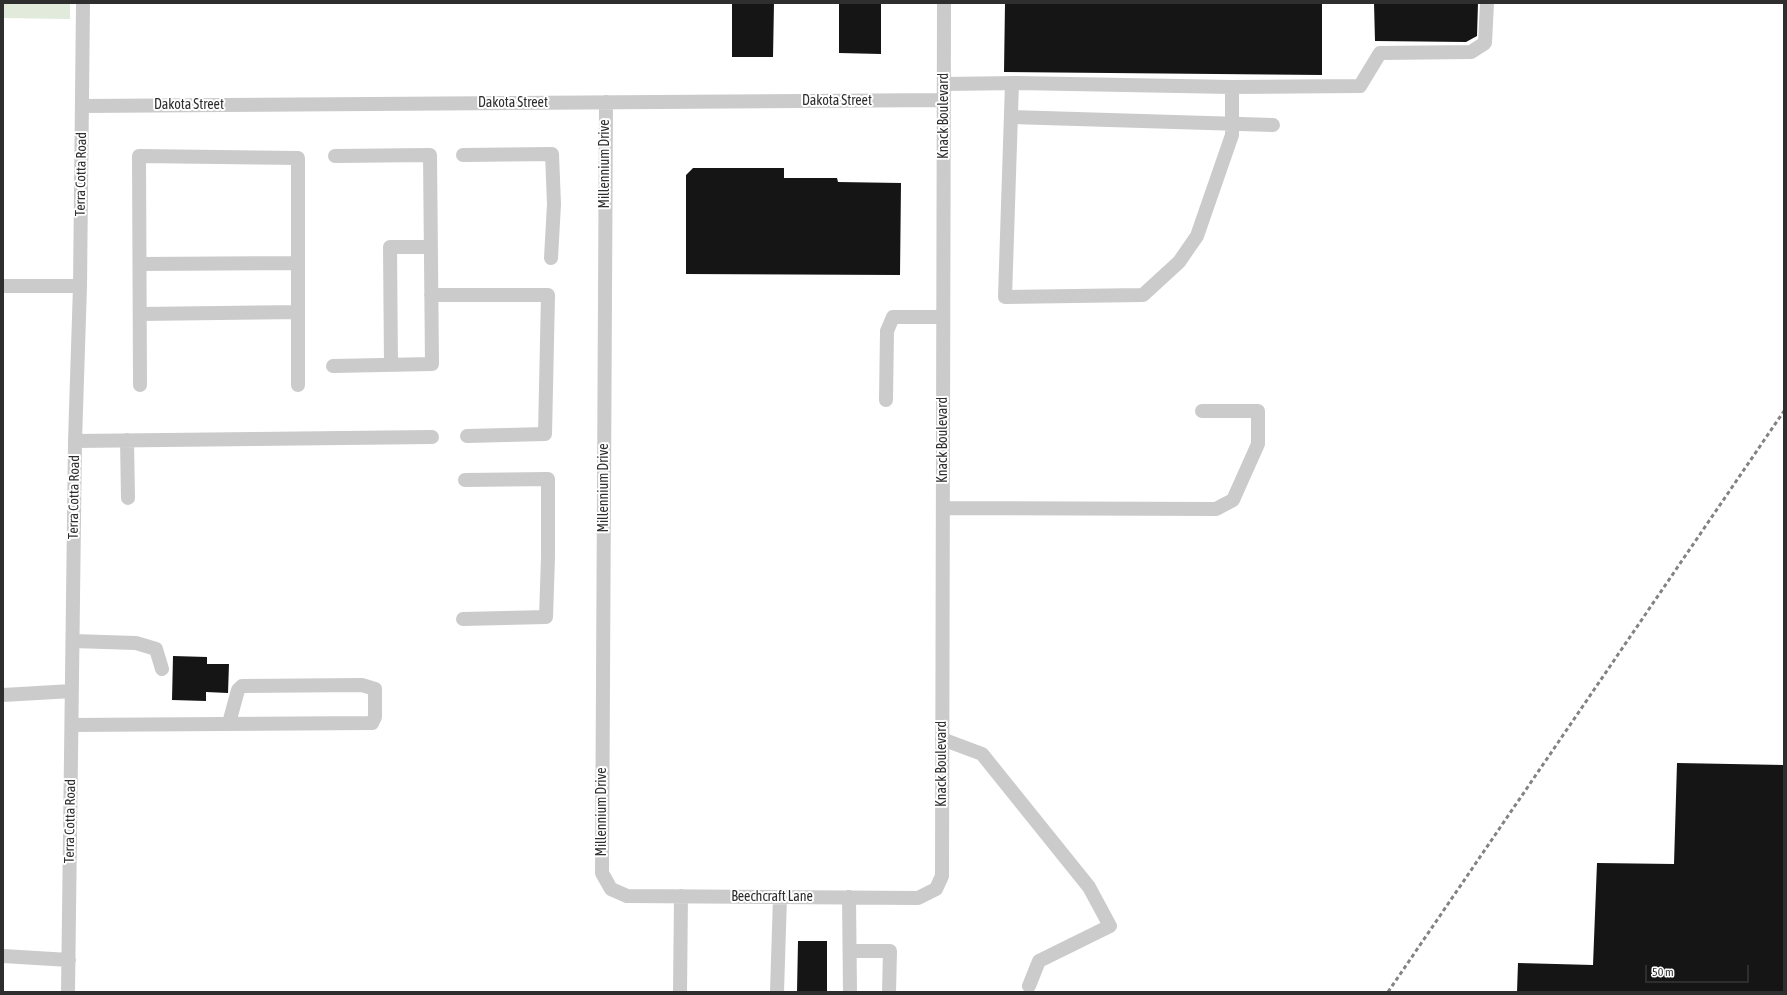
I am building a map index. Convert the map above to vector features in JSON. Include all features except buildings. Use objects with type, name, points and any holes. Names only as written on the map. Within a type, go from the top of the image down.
[{"type":"street","name":"Terra Cotta Road","points":[[68,992],[75,441],[80,286],[83,3]]},
{"type":"street","name":"Knack Boulevard","points":[[942,876],[944,3]]},
{"type":"street","points":[[944,84],[1012,83],[1232,87],[1360,86],[1380,53],[1471,52],[1485,43],[1487,3]]},
{"type":"street","points":[[1012,83],[1005,297],[1143,295],[1179,262],[1197,236],[1232,135],[1232,87]]},
{"type":"street","name":"Dakota Street","points":[[82,106],[944,100]]},
{"type":"street","name":"Millennium Drive","points":[[602,873],[606,102]]},
{"type":"street","points":[[1011,117],[1273,125]]},
{"type":"street","points":[[463,155],[552,154],[554,204],[551,258]]},
{"type":"street","points":[[332,366],[432,364],[430,295],[430,155],[335,156]]},
{"type":"street","points":[[140,385],[139,156],[298,158],[298,385]]},
{"type":"street","points":[[391,365],[390,247],[430,247]]},
{"type":"street","points":[[140,264],[298,263]]},
{"type":"street","points":[[3,286],[80,286]]},
{"type":"street","points":[[430,295],[548,295],[545,434],[467,436]]},
{"type":"street","points":[[140,314],[298,312]]},
{"type":"street","points":[[886,400],[887,331],[893,317],[943,317]]},
{"type":"street","points":[[943,508],[1216,509],[1233,500],[1258,444],[1258,411],[1202,410]]},
{"type":"street","points":[[75,441],[432,437]]},
{"type":"street","points":[[127,440],[128,498]]},
{"type":"street","points":[[463,619],[546,617],[548,557],[548,479],[465,480]]},
{"type":"street","points":[[73,641],[136,643],[156,649],[162,669]]},
{"type":"street","points":[[72,725],[372,723],[375,717],[375,689],[362,685],[242,686],[238,690],[229,723]]},
{"type":"street","points":[[3,695],[72,691]]},
{"type":"street","points":[[942,739],[982,754],[1089,887],[1110,926],[1039,961],[1029,986]]},
{"type":"street","name":"Beechcraft Lane","points":[[602,873],[611,889],[627,896],[918,898],[936,889],[942,876]]},
{"type":"street","points":[[680,992],[682,896]]},
{"type":"street","points":[[776,992],[780,897]]},
{"type":"street","points":[[849,897],[851,951],[850,992]]},
{"type":"street","points":[[851,951],[890,951],[889,992]]},
{"type":"street","points":[[3,956],[69,960]]},
{"type":"shaded area","points":[[3,3],[70,3],[70,19],[3,18]]},
{"type":"railway","points":[[1388,992],[1784,411]]}]
